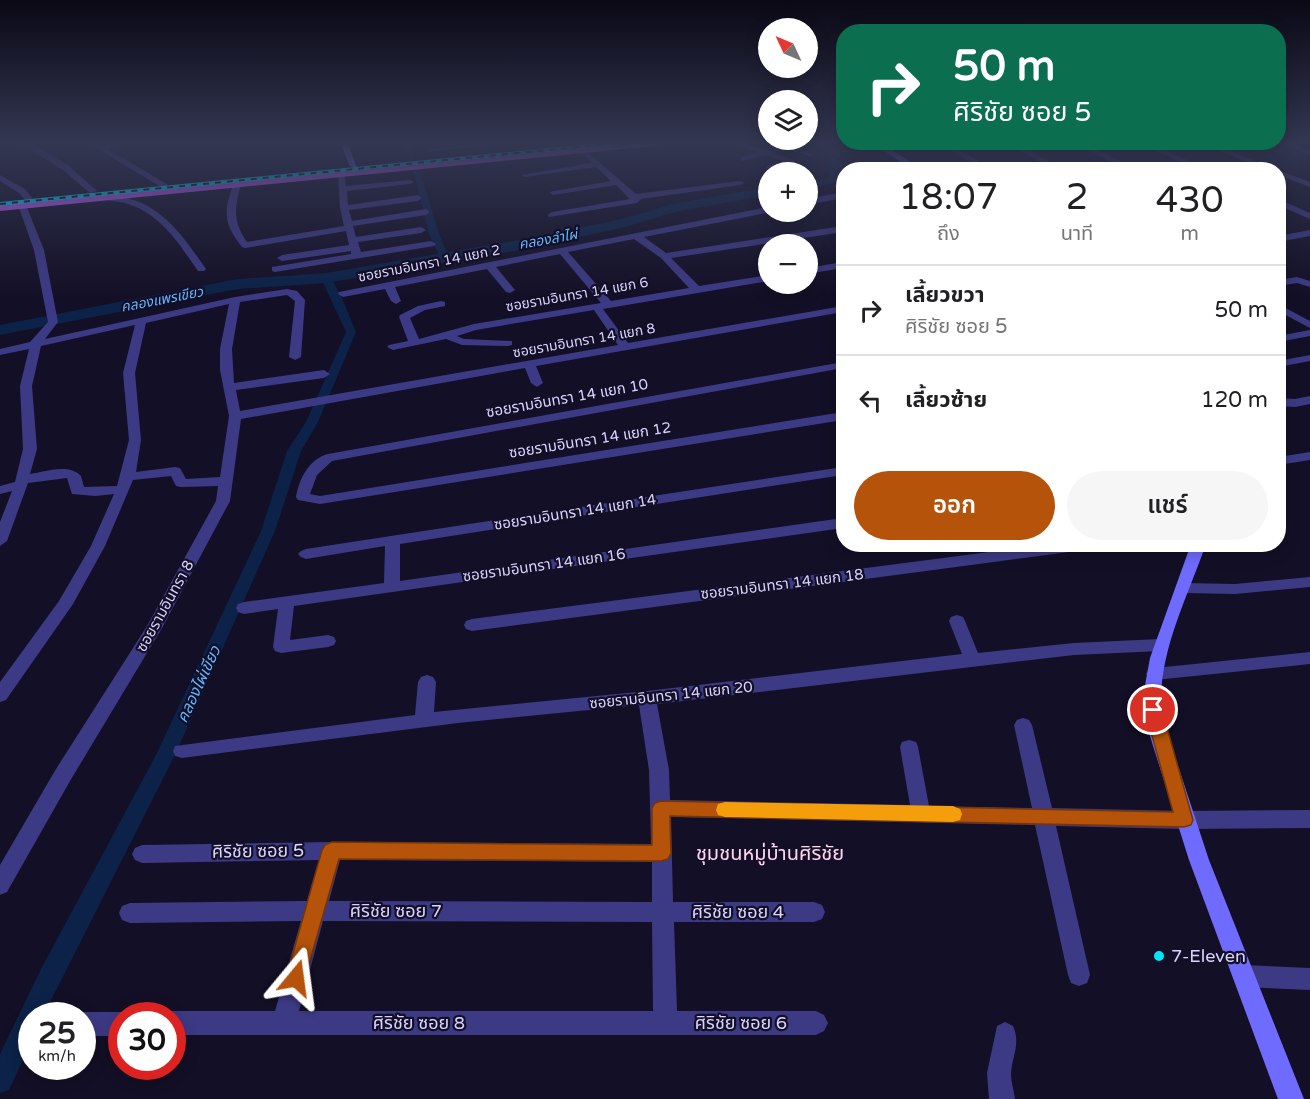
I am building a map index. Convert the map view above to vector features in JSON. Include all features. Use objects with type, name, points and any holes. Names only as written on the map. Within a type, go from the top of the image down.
[{"type":"main road","points":[[0,208],[73,194]]},
{"type":"main road","points":[[0,200],[25,202],[136,194]]},
{"type":"street","points":[[0,541],[22,482],[30,449],[26,386],[36,342],[52,319],[39,250],[23,194]]},
{"type":"street","points":[[234,194],[231,203],[233,229],[245,245],[426,212]]},
{"type":"street","points":[[343,194],[354,248]]},
{"type":"street","points":[[633,194],[636,197],[656,194]]},
{"type":"street","points":[[818,200],[836,196]]},
{"type":"street","points":[[106,197],[116,201],[133,202],[167,224],[201,269]]},
{"type":"street","points":[[552,215],[635,201],[636,197]]},
{"type":"street","points":[[344,208],[418,198]]},
{"type":"street","points":[[1286,206],[1310,216]]},
{"type":"street","name":"ซอยรามอินทรา 14 แยก 2","points":[[343,294],[758,212]]},
{"type":"street","points":[[275,269],[422,230]]},
{"type":"street","points":[[664,256],[836,230]]},
{"type":"street","points":[[1286,237],[1310,233]]},
{"type":"street","points":[[636,236],[664,256],[697,290]]},
{"type":"street","points":[[282,258],[354,248],[431,244]]},
{"type":"street","points":[[562,251],[602,305],[626,348]]},
{"type":"street","points":[[489,265],[510,290]]},
{"type":"street","points":[[818,269],[836,266]]},
{"type":"street","name":"ซอยรามอินทรา 14 แยก 6","points":[[393,347],[415,344],[474,327],[758,280]]},
{"type":"street","points":[[1286,282],[1297,280],[1310,284]]},
{"type":"street","points":[[389,285],[396,301]]},
{"type":"street","points":[[0,352],[36,342],[141,322],[235,300],[279,292],[293,292],[300,300],[295,357]]},
{"type":"street","name":"ซอยรามอินทรา 8","points":[[0,885],[63,776],[154,628],[223,501],[235,416],[226,370],[226,349],[235,300]]},
{"type":"street","points":[[415,344],[404,317],[422,308],[441,304]]},
{"type":"street","name":"ซอยรามอินทรา 14 แยก 8","points":[[235,416],[836,310]]},
{"type":"street","points":[[1286,312],[1310,325]]},
{"type":"street","points":[[0,695],[65,604],[98,546],[126,483],[135,440],[129,373],[141,322]]},
{"type":"street","points":[[1286,338],[1310,333]]},
{"type":"street","points":[[447,336],[462,342],[508,343]]},
{"type":"street","points":[[1286,362],[1310,358]]},
{"type":"street","points":[[530,365],[537,382]]},
{"type":"street","name":"ซอยรามอินทรา 14 แยก 10","points":[[308,481],[318,463],[346,454],[836,367]]},
{"type":"street","points":[[230,387],[324,374]]},
{"type":"street","points":[[1286,402],[1310,400]]},
{"type":"street","name":"ซอยรามอินทรา 14 แยก 12","points":[[308,481],[303,497],[309,500],[342,497],[836,417]]},
{"type":"street","points":[[1286,460],[1310,456]]},
{"type":"street","points":[[0,490],[22,482],[63,473],[71,474],[76,480],[77,491],[95,492],[175,471],[181,483],[227,481]]},
{"type":"street","name":"ซอยรามอินทรา 14 แยก 14","points":[[306,554],[836,472]]},
{"type":"street","name":"ซอยรามอินทรา 14 แยก 16","points":[[244,608],[836,524]]},
{"type":"street","points":[[392,587],[393,540]]},
{"type":"street","name":"ซอยรามอินทรา 14 แยก 18","points":[[472,625],[1031,552]]},
{"type":"street","points":[[1195,552],[1184,588],[1160,645],[1151,698],[1155,723],[1184,820],[1291,1099]]},
{"type":"street","points":[[1184,588],[1235,589],[1310,582]]},
{"type":"street","points":[[287,602],[281,647],[328,641]]},
{"type":"street","points":[[957,621],[973,660]]},
{"type":"street","name":"ซอยรามอินทรา 14 แยก 20","points":[[182,751],[424,721],[1074,649],[1160,645]]},
{"type":"street","points":[[1155,674],[1310,658]]},
{"type":"street","points":[[424,721],[427,682]]},
{"type":"street","points":[[647,698],[659,770],[665,1024]]},
{"type":"street","points":[[1023,725],[1079,975]]},
{"type":"street","points":[[909,747],[921,813]]},
{"type":"street","points":[[661,808],[1184,820],[1310,819]]},
{"type":"street","points":[[284,1022],[332,850]]},
{"type":"street","name":"ศิริชัย ซอย 5","points":[[142,854],[332,850],[661,853]]},
{"type":"street","name":"ศิริชัย ซอย 7","points":[[130,913],[662,912]]},
{"type":"street","name":"ศิริชัย ซอย 4","points":[[662,912],[814,912]]},
{"type":"street","points":[[1244,976],[1310,979]]},
{"type":"street","name":"ศิริชัย ซอย 8","points":[[186,1023],[665,1024]]},
{"type":"street","name":"ศิริชัย ซอย 6","points":[[665,1024],[816,1023]]},
{"type":"street","points":[[1002,1099],[999,1073],[1005,1050],[1005,1034]]},
{"type":"waterway","points":[[423,194],[434,234],[444,257]]},
{"type":"waterway","name":"คลองลำไผ่","points":[[0,330],[238,284],[326,278],[519,245],[625,223],[673,208],[750,194]]},
{"type":"waterway","name":"คลองไผ่เขียว","points":[[0,1081],[49,977],[165,757],[268,531],[294,451],[312,422],[351,332],[326,278]]},
{"type":"railway","points":[[0,204],[99,194]]},
{"type":"slow traffic","points":[[725,810],[953,814]]},
{"type":"place","name":"7-Eleven","points":[[1159,956]]},
{"type":"district","name":"ชุมชนหมู่บ้านศิริชัย","points":[[770,853]]},
{"type":"route","points":[[296,978],[332,850],[661,853],[661,808],[1184,820],[1153,710]]},
{"type":"water label","name":"คลองแพรเขียว","points":[[162,299]]}]
